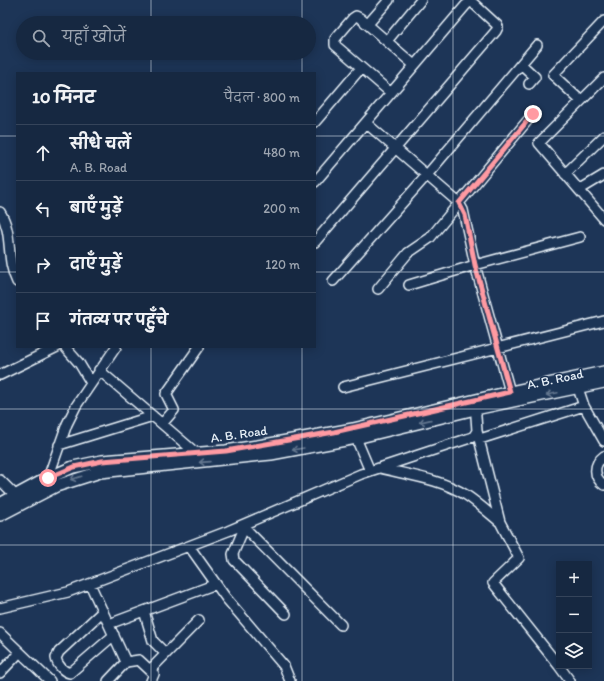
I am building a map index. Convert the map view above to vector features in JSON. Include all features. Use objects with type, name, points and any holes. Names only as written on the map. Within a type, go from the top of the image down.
[{"type":"main road","name":"A. B. Road","points":[[270,449],[353,429],[576,384],[604,372]]},
{"type":"main road","name":"A. B. Road","points":[[0,515],[56,486],[100,472],[356,438],[475,405],[510,392],[604,382]]},
{"type":"main road","name":"A. B. Road","points":[[0,504],[48,478],[74,467],[102,461],[196,454],[243,453]]},
{"type":"street","points":[[368,24],[389,0]]},
{"type":"street","points":[[387,41],[421,0]]},
{"type":"street","points":[[316,181],[414,65],[470,2],[498,27],[316,241]]},
{"type":"street","points":[[391,93],[335,45],[335,38],[356,16],[368,24],[414,65]]},
{"type":"street","points":[[581,101],[553,75],[604,21]]},
{"type":"street","points":[[333,281],[427,175],[537,45]]},
{"type":"street","points":[[521,64],[535,77],[529,84]]},
{"type":"street","points":[[316,121],[361,68]]},
{"type":"street","points":[[603,217],[539,143],[604,78]]},
{"type":"street","points":[[378,289],[408,253],[430,238],[533,114]]},
{"type":"street","points":[[366,123],[459,203],[465,215],[475,265],[500,350],[510,392]]},
{"type":"street","points":[[565,174],[604,136]]},
{"type":"street","points":[[579,190],[604,175]]},
{"type":"street","points":[[0,212],[8,230],[8,252],[12,273],[16,280]]},
{"type":"street","points":[[409,285],[475,265],[580,237]]},
{"type":"street","points":[[343,387],[500,350],[604,321]]},
{"type":"street","points":[[0,375],[55,348]]},
{"type":"street","points":[[67,348],[79,363],[91,383]]},
{"type":"street","points":[[48,478],[59,445],[76,406],[115,348]]},
{"type":"street","points":[[162,424],[174,410],[166,394],[198,348]]},
{"type":"street","points":[[99,370],[196,454]]},
{"type":"street","points":[[576,384],[584,406],[604,441]]},
{"type":"street","points":[[475,405],[478,435],[500,522],[520,558],[493,582],[556,662]]},
{"type":"street","points":[[0,608],[68,592],[90,584],[243,526],[370,471],[478,435],[584,406]]},
{"type":"street","points":[[59,445],[153,416]]},
{"type":"street","points":[[591,419],[591,423],[604,450]]},
{"type":"street","points":[[356,438],[370,471]]},
{"type":"street","points":[[604,456],[599,460],[595,472],[598,479],[604,485]]},
{"type":"street","points":[[380,468],[438,483],[455,490],[465,495],[500,522]]},
{"type":"street","points":[[0,480],[16,495]]},
{"type":"street","points":[[243,526],[233,554],[234,560],[286,614]]},
{"type":"street","points":[[243,526],[340,625]]},
{"type":"street","points":[[193,544],[216,584],[226,598],[284,666],[290,681]]},
{"type":"street","points":[[90,584],[126,662]]},
{"type":"street","points":[[109,624],[216,584]]},
{"type":"street","points":[[103,611],[59,652],[56,662],[66,672],[70,673],[114,635]]},
{"type":"street","points":[[144,611],[153,641],[166,654]]},
{"type":"street","points":[[150,670],[199,620]]},
{"type":"street","points":[[0,633],[50,681]]},
{"type":"street","points":[[0,673],[20,652]]},
{"type":"street","points":[[108,681],[126,662],[139,660],[150,670],[154,677],[151,681]]},
{"type":"street","points":[[561,669],[570,681]]},
{"type":"street","points":[[36,681],[43,674]]},
{"type":"route","points":[[48,478],[74,467],[102,461],[226,451],[270,444],[334,432],[510,392],[499,347],[475,265],[465,215],[459,203],[533,114]]}]
